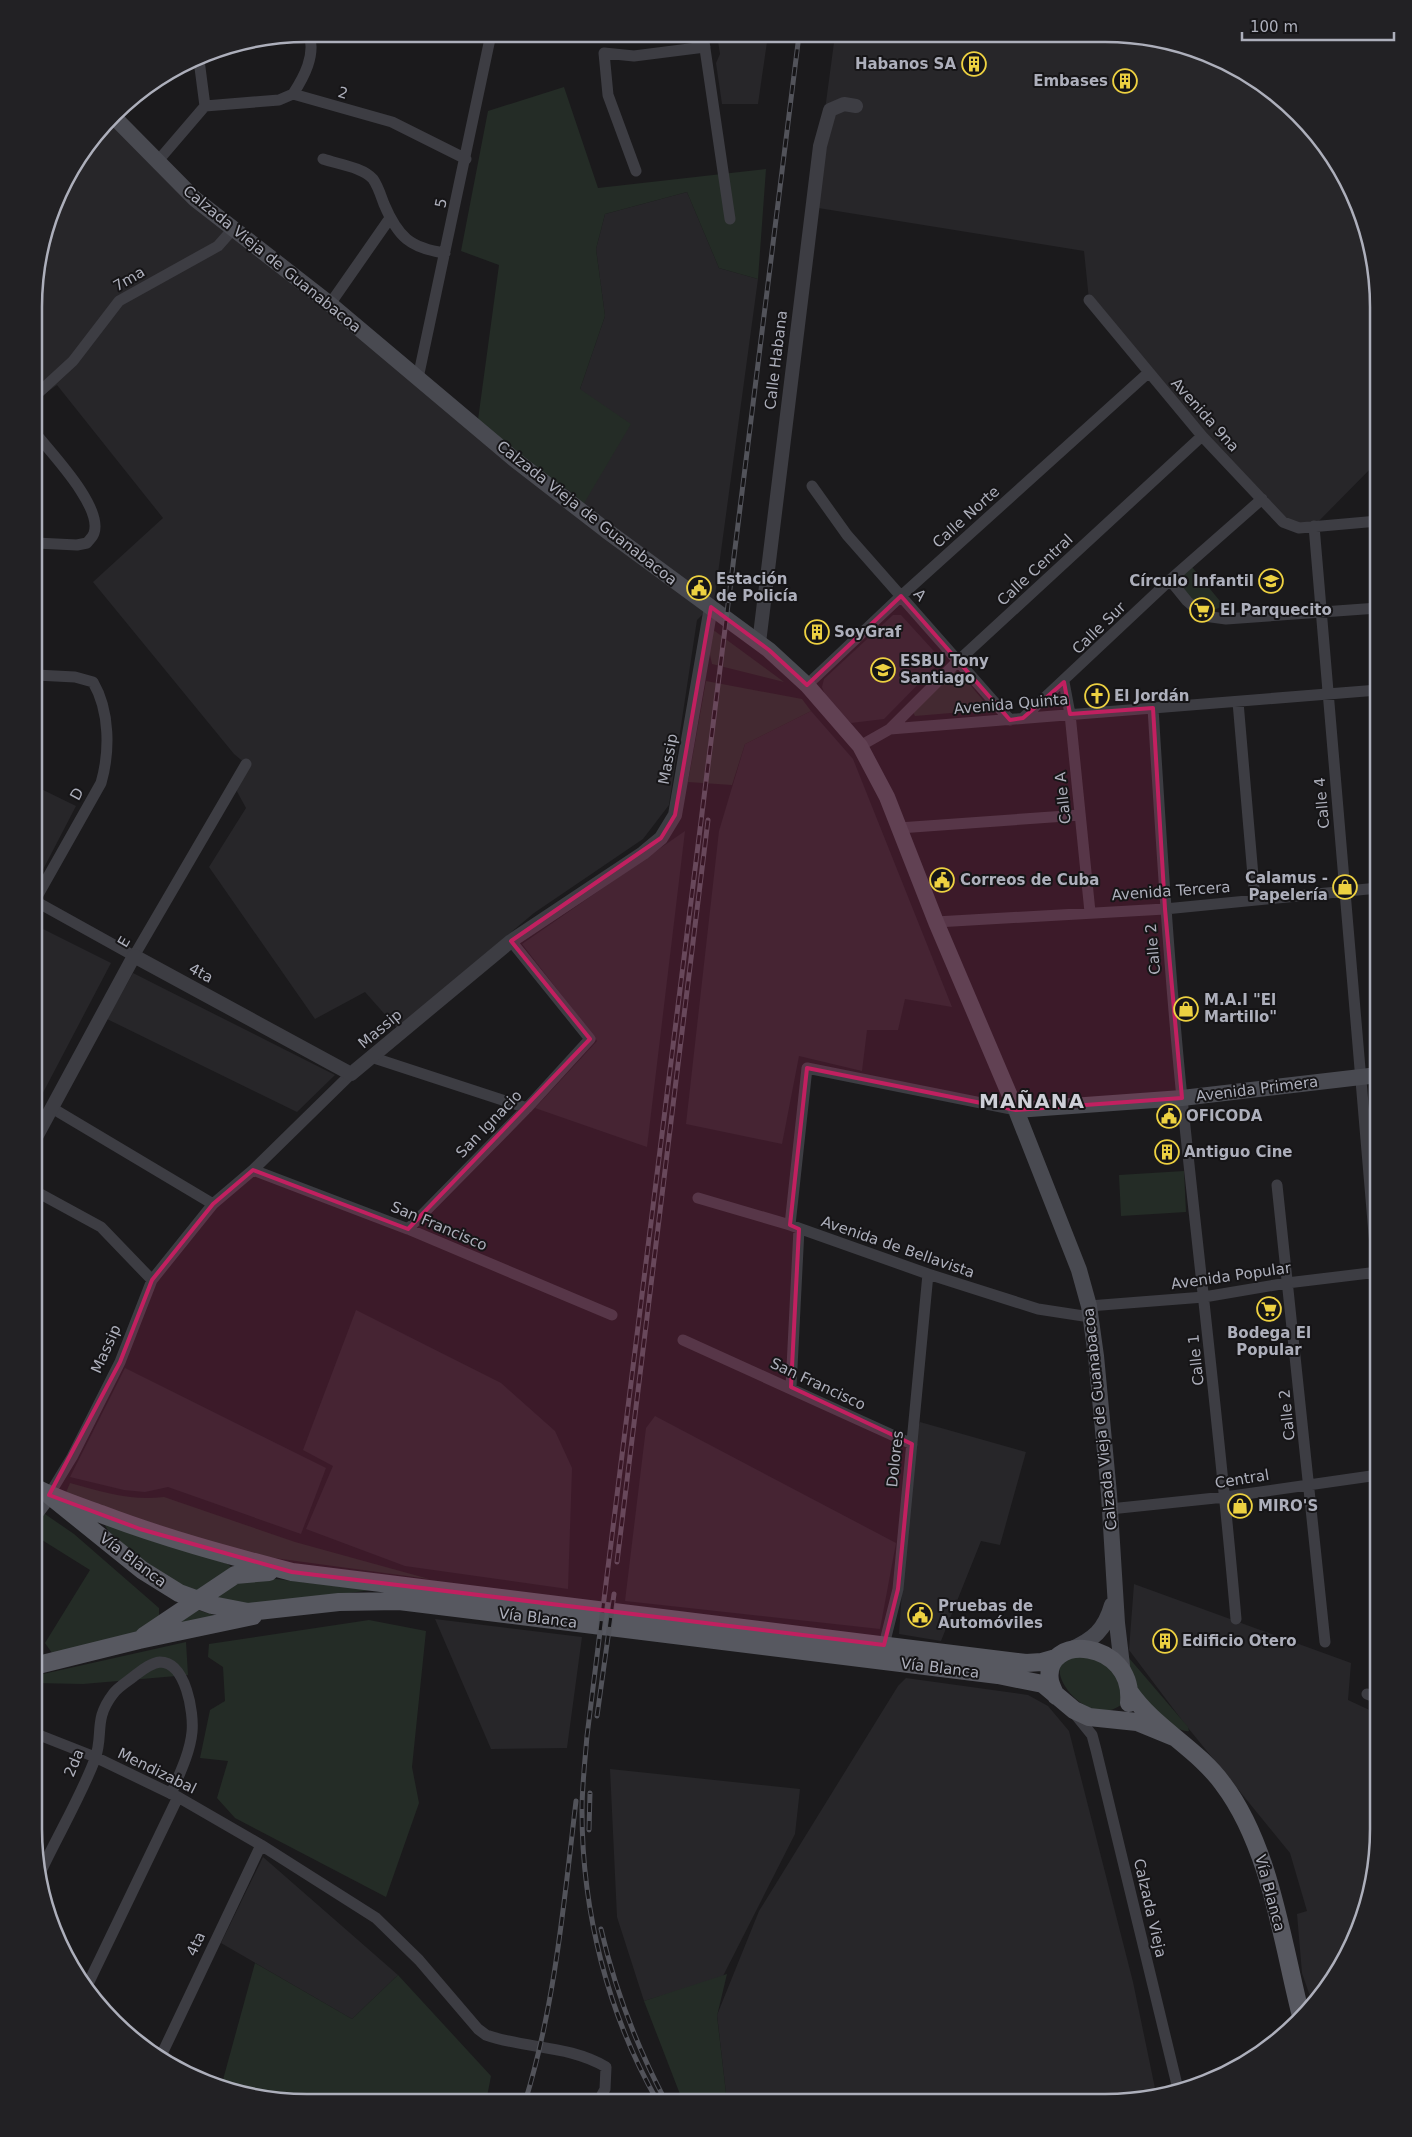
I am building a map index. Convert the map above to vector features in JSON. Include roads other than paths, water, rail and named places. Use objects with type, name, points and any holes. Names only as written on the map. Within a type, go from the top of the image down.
[{"type":"main road","name":"Calzada Vieja de Guanabacoa","points":[[118,122],[195,199],[330,304],[514,459],[606,531],[759,643],[807,685],[860,746],[876,773],[936,922],[1016,1110],[1073,1254],[1089,1311],[1096,1356],[1116,1586]]},
{"type":"main road","name":"Avenida Primera","points":[[1016,1110],[1182,1098],[1370,1076]]},
{"type":"main road","name":"Vía Blanca","points":[[42,1491],[140,1529],[292,1572],[1026,1663],[1042,1662],[1063,1654]]},
{"type":"main road","name":"Vía Blanca","points":[[42,1491],[142,1570],[166,1586],[196,1600],[235,1611],[271,1611],[338,1602],[399,1601],[998,1675],[1039,1683],[1056,1696]]},
{"type":"main road","points":[[139,1640],[235,1575],[252,1572],[292,1572]]},
{"type":"main road","points":[[164,1622],[172,1604],[170,1592],[166,1586]]},
{"type":"main road","points":[[1063,1654],[1086,1648],[1097,1650],[1113,1661],[1123,1674],[1130,1691],[1127,1712],[1114,1720],[1080,1713],[1056,1696],[1050,1681],[1052,1665],[1063,1654],[1087,1642],[1102,1630],[1109,1616],[1116,1586]]},
{"type":"main road","points":[[1116,1586],[1117,1623],[1123,1674]]},
{"type":"main road","points":[[42,1664],[139,1640],[222,1624],[271,1611]]},
{"type":"main road","name":"Vía Blanca","points":[[1130,1691],[1143,1708],[1197,1755],[1223,1783],[1247,1822],[1264,1870],[1299,2009]]},
{"type":"main road","name":"Vía Blanca","points":[[1114,1720],[1137,1722],[1176,1738]]},
{"type":"street","points":[[157,162],[206,106],[279,100],[293,94],[309,63],[310,43]]},
{"type":"street","name":"5","points":[[418,378],[489,43]]},
{"type":"street","points":[[636,171],[608,95],[604,54],[634,56],[695,43]]},
{"type":"street","points":[[704,43],[730,219]]},
{"type":"street","points":[[200,66],[206,106]]},
{"type":"street","name":"2","points":[[293,94],[392,122],[466,159]]},
{"type":"street","name":"Calle Habana","points":[[759,643],[820,146],[830,110],[844,104],[856,106]]},
{"type":"street","points":[[323,159],[365,173],[372,179],[390,218],[407,241],[418,248],[445,253]]},
{"type":"street","points":[[330,304],[390,218]]},
{"type":"street","name":"7ma","points":[[42,389],[73,361],[119,301],[218,246],[233,229]]},
{"type":"street","name":"Avenida 9na","points":[[1089,300],[1202,436],[1283,522],[1299,528],[1370,522]]},
{"type":"street","name":"Calle Norte","points":[[807,685],[901,596],[1148,373]]},
{"type":"street","name":"Calle Central","points":[[890,729],[959,660],[1202,436]]},
{"type":"street","points":[[42,442],[88,501],[94,523],[94,533],[87,543],[78,545],[42,543]]},
{"type":"street","name":"A","points":[[812,486],[847,535],[1010,720]]},
{"type":"street","name":"Calle Sur","points":[[1024,718],[1170,580],[1262,500]]},
{"type":"street","name":"Calle 4","points":[[1314,526],[1370,1187]]},
{"type":"street","points":[[1170,580],[1187,601],[1204,616],[1226,619],[1370,609]]},
{"type":"street","name":"Massip","points":[[42,1491],[72,1457],[120,1362],[152,1280],[213,1204],[253,1170],[351,1074],[511,941],[642,853],[661,838],[675,815],[710,607]]},
{"type":"street","name":"D","points":[[42,675],[84,678],[93,682],[99,692],[106,732],[106,763],[102,776],[42,888]]},
{"type":"street","name":"Calle A","points":[[1064,682],[1070,714],[1090,912]]},
{"type":"street","name":"Avenida Quinta","points":[[860,746],[890,729],[1370,691]]},
{"type":"street","points":[[1238,702],[1255,899]]},
{"type":"street","name":"Calle 2","points":[[1153,708],[1165,909],[1182,1098]]},
{"type":"street","name":"E","points":[[42,1126],[134,956],[246,764]]},
{"type":"street","points":[[899,828],[1080,815]]},
{"type":"street","name":"Avenida Tercera","points":[[936,922],[1165,909],[1370,889]]},
{"type":"street","name":"4ta","points":[[42,905],[351,1074]]},
{"type":"street","name":"San Ignacio","points":[[408,1229],[527,1108],[590,1038],[511,941]]},
{"type":"street","points":[[371,1057],[527,1108]]},
{"type":"street","points":[[791,1387],[794,1227],[807,1068],[1016,1110]]},
{"type":"street","name":"Calle 1","points":[[1182,1098],[1225,1497],[1236,1620]]},
{"type":"street","points":[[52,1108],[213,1204]]},
{"type":"street","name":"San Francisco","points":[[253,1170],[408,1229],[612,1315]]},
{"type":"street","name":"Calle 2","points":[[1277,1185],[1310,1483],[1325,1642]]},
{"type":"street","points":[[42,1195],[101,1227],[152,1280]]},
{"type":"street","name":"Avenida de Bellavista","points":[[698,1198],[794,1227],[928,1274],[1038,1308],[1089,1311]]},
{"type":"street","name":"Dolores","points":[[884,1645],[898,1589],[928,1274]]},
{"type":"street","name":"Avenida Popular","points":[[1089,1311],[1204,1298],[1287,1283],[1370,1276]]},
{"type":"street","name":"San Francisco","points":[[683,1340],[791,1387],[912,1444]]},
{"type":"street","name":"Central","points":[[1110,1509],[1225,1497],[1310,1483],[1370,1476]]},
{"type":"street","name":"2da","points":[[45,1863],[96,1757],[98,1727],[104,1708],[115,1692],[148,1666],[163,1662],[181,1676],[191,1707],[192,1732],[174,1795]]},
{"type":"street","name":"Calzada Vieja","points":[[1056,1696],[1075,1714],[1092,1735],[1177,2084]]},
{"type":"street","points":[[1092,1735],[1101,1724],[1114,1720]]},
{"type":"street","name":"Mendizabal","points":[[42,1736],[96,1757],[174,1795],[261,1845],[376,1918],[420,1960],[486,2035],[560,2049],[592,2059],[606,2067],[602,2094]]},
{"type":"street","points":[[89,1980],[174,1795]]},
{"type":"street","name":"4ta","points":[[163,2052],[261,1845]]},
{"type":"railway","points":[[654,2094],[640,2069],[625,2034],[601,1962],[593,1925],[583,1849],[583,1783],[587,1736],[798,43]]},
{"type":"railway","points":[[617,1562],[708,820]]},
{"type":"railway","points":[[597,1716],[614,1594]]},
{"type":"railway","points":[[589,1830],[590,1793]]},
{"type":"railway","points":[[527,2094],[544,2028],[551,1991],[576,1801]]},
{"type":"railway","points":[[601,1929],[613,1974],[628,2018],[662,2094]]},
{"type":"place","name":"Habanos SA","points":[[974,64]]},
{"type":"place","name":"Embases","points":[[1125,81]]},
{"type":"place","name":"Círculo Infantil","points":[[1271,581]]},
{"type":"place","name":"Estación de Policía","points":[[699,588]]},
{"type":"place","name":"El Parquecito","points":[[1202,610]]},
{"type":"place","name":"SoyGraf","points":[[817,632]]},
{"type":"place","name":"ESBU Tony Santiago","points":[[883,670]]},
{"type":"place","name":"El Jordán","points":[[1097,696]]},
{"type":"place","name":"Correos de Cuba","points":[[942,880]]},
{"type":"place","name":"Calamus - Papelería","points":[[1345,887]]},
{"type":"place","name":"M.A.I \"El Martillo\"","points":[[1186,1009]]},
{"type":"place","name":"OFICODA","points":[[1169,1116]]},
{"type":"place","name":"Antiguo Cine","points":[[1167,1152]]},
{"type":"place","name":"Bodega El Popular","points":[[1269,1309]]},
{"type":"place","name":"MIRO'S","points":[[1240,1506]]},
{"type":"place","name":"Pruebas de Automóviles","points":[[920,1615]]},
{"type":"place","name":"Edificio Otero","points":[[1165,1641]]},
{"type":"district","name":"MAÑANA","points":[[1032,1101]]}]
